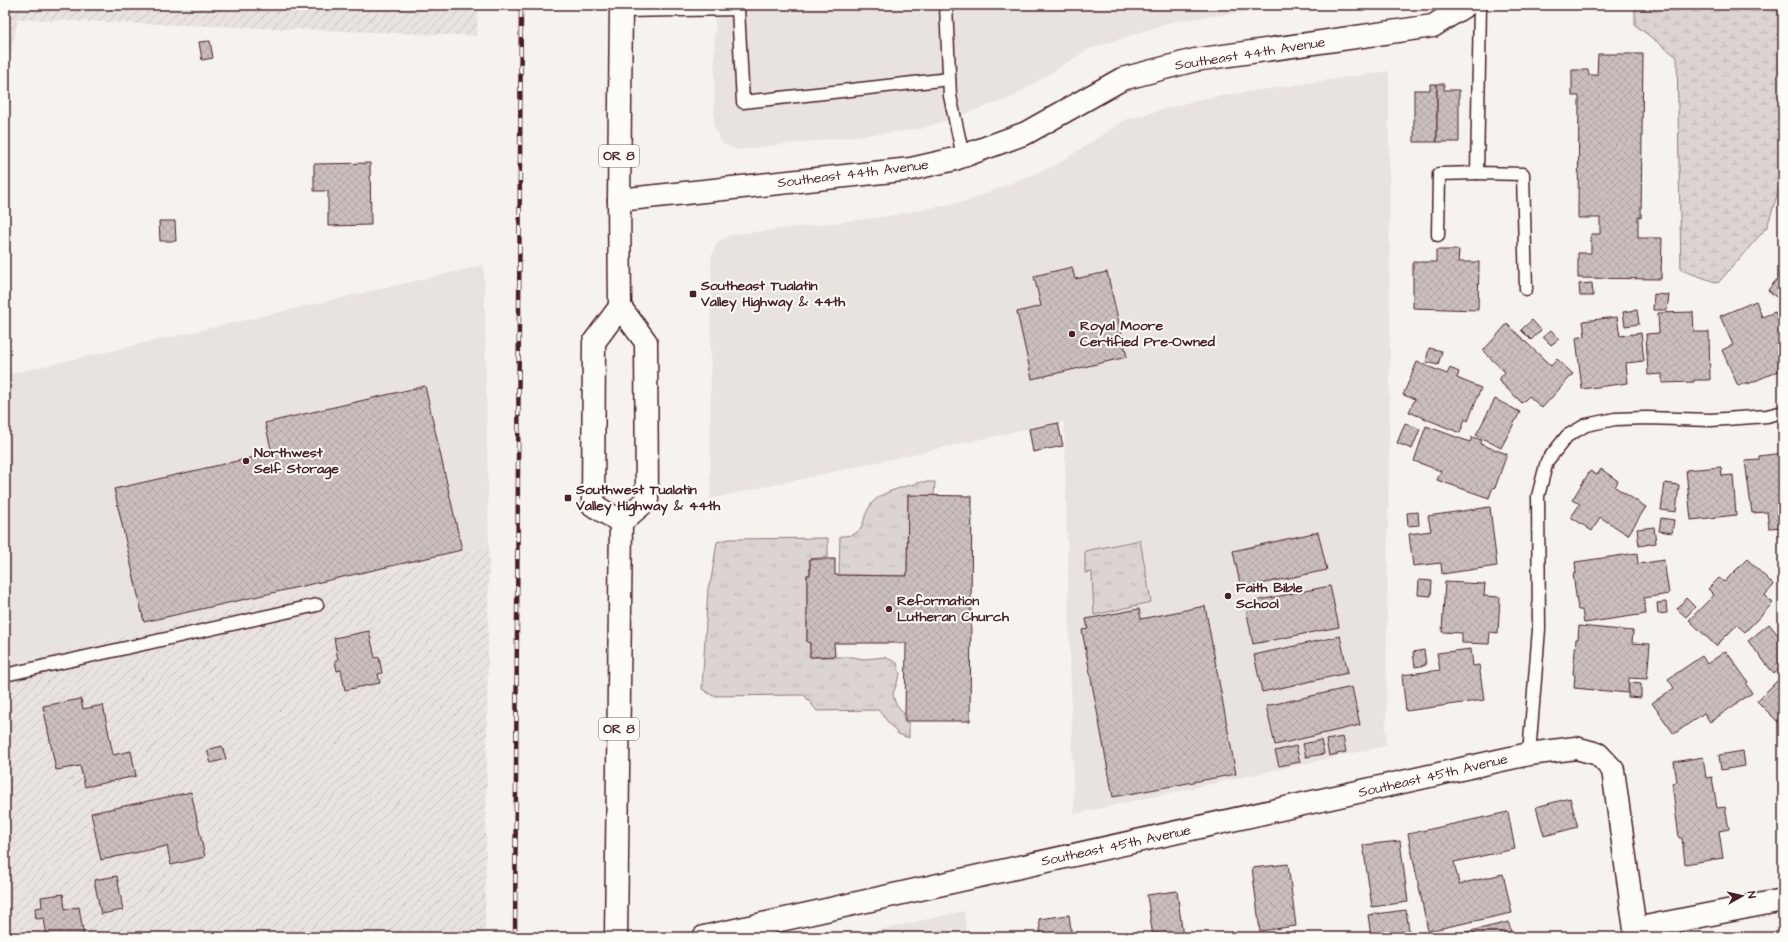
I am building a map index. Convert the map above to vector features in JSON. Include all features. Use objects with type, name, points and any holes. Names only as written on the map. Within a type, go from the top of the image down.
[{"type":"street","name":"Southeast 44th Avenue","points":[[619,200],[911,169],[962,156],[1026,133],[1122,79],[1195,60],[1433,26],[1466,5]]},
{"type":"street","name":"OR 8","points":[[620,307],[619,200],[621,8]]},
{"type":"street","points":[[620,307],[646,342],[647,492],[647,500],[621,522],[593,505],[594,342],[620,307]]},
{"type":"street","name":"OR 8","points":[[616,937],[621,522]]},
{"type":"street","name":"Southeast 45th Avenue","points":[[704,937],[1529,754],[1576,748],[1598,754],[1613,770],[1636,933]]},
{"type":"street","points":[[1636,933],[1783,900]]},
{"type":"lane","points":[[946,5],[950,96],[962,156]]},
{"type":"lane","points":[[1476,173],[1480,5]]},
{"type":"lane","points":[[621,8],[738,7],[743,102],[949,79]]},
{"type":"lane","points":[[1438,236],[1439,174],[1523,174],[1526,289]]},
{"type":"lane","points":[[1529,754],[1539,629],[1538,496],[1548,461],[1566,436],[1586,425],[1615,418],[1711,420],[1767,416],[1783,412]]},
{"type":"lane","points":[[5,675],[317,604]]},
{"type":"shaded area","points":[[5,5],[478,5],[477,36],[18,19],[5,81]]},
{"type":"shaded area","points":[[715,5],[1295,5],[1172,22],[1089,49],[1011,98],[921,129],[736,150],[722,143],[714,127]]},
{"type":"shaded area","points":[[1389,71],[1390,347],[1386,746],[1074,814],[1064,421],[710,499],[711,258],[717,243],[729,235],[882,217],[967,201],[1056,165],[1125,120],[1200,99]]},
{"type":"shaded area","name":"Northwest Self Storage","points":[[484,265],[489,546],[5,666],[5,375]]},
{"type":"shaded area","points":[[489,546],[485,937],[5,937],[5,666]]},
{"type":"shaded area","points":[[964,911],[967,937],[847,937]]},
{"type":"green space","points":[[1635,5],[1783,5],[1783,177],[1767,227],[1718,283],[1681,270],[1677,57],[1635,25]]},
{"type":"green space","points":[[921,482],[935,482],[934,496],[908,496],[907,576],[839,575],[840,536],[856,533],[860,530],[869,508],[877,498],[896,489]]},
{"type":"green space","points":[[828,538],[828,557],[809,559],[810,575],[807,575],[807,642],[810,643],[810,657],[853,657],[864,659],[885,657],[897,663],[900,674],[893,694],[895,702],[904,714],[904,722],[909,723],[909,738],[898,734],[878,710],[817,711],[804,695],[713,696],[702,689],[708,588],[711,580],[717,542],[729,539]]},
{"type":"green space","points":[[1140,540],[1151,602],[1094,615],[1092,572],[1085,573],[1085,551]]},
{"type":"building","points":[[210,41],[213,58],[202,60],[199,42]]},
{"type":"building","points":[[1598,54],[1643,54],[1641,218],[1638,217],[1638,238],[1662,238],[1661,279],[1578,278],[1578,253],[1591,253],[1591,234],[1600,234],[1600,218],[1578,218],[1579,96],[1572,96],[1572,70],[1588,70],[1589,75],[1597,75]]},
{"type":"building","points":[[1430,84],[1437,84],[1437,142],[1414,142],[1414,90],[1430,90]]},
{"type":"building","points":[[1437,84],[1444,84],[1444,90],[1459,90],[1459,142],[1437,142]]},
{"type":"building","points":[[370,163],[371,225],[328,226],[328,191],[314,191],[314,164]]},
{"type":"building","points":[[159,221],[175,221],[176,241],[160,241]]},
{"type":"building","points":[[1436,250],[1459,250],[1458,262],[1479,262],[1478,310],[1413,308],[1413,262],[1436,262]]},
{"type":"building","name":"Royal Moore Certified Pre-Owned","points":[[1072,267],[1075,279],[1107,272],[1127,357],[1032,379],[1017,312],[1041,306],[1034,276]]},
{"type":"building","points":[[1783,272],[1783,303],[1768,290]]},
{"type":"building","points":[[1592,283],[1593,296],[1580,296],[1579,284]]},
{"type":"building","points":[[1654,294],[1669,295],[1667,310],[1653,310]]},
{"type":"building","points":[[1756,301],[1762,317],[1775,312],[1783,331],[1783,369],[1748,384],[1748,382],[1738,386],[1722,350],[1733,345],[1720,316]]},
{"type":"building","points":[[1637,310],[1639,324],[1625,326],[1623,312]]},
{"type":"building","points":[[1693,312],[1694,332],[1709,332],[1710,380],[1662,383],[1662,374],[1648,375],[1646,334],[1659,333],[1658,313]]},
{"type":"building","points":[[1617,317],[1620,336],[1641,333],[1644,361],[1626,363],[1628,383],[1582,389],[1576,338],[1585,336],[1583,321]]},
{"type":"building","points":[[1532,320],[1541,330],[1531,340],[1521,330]]},
{"type":"building","points":[[1507,324],[1551,366],[1557,359],[1573,374],[1542,408],[1529,396],[1522,403],[1498,380],[1505,372],[1483,351]]},
{"type":"building","points":[[1551,330],[1559,339],[1551,345],[1543,337]]},
{"type":"building","points":[[1429,348],[1442,351],[1438,365],[1426,362]]},
{"type":"building","points":[[1417,362],[1447,374],[1450,368],[1459,372],[1457,378],[1481,388],[1468,421],[1465,419],[1460,433],[1409,412],[1415,399],[1403,395]]},
{"type":"building","points":[[425,386],[462,550],[144,622],[114,489],[272,453],[265,423]]},
{"type":"building","points":[[1495,399],[1520,412],[1501,448],[1476,435]]},
{"type":"building","points":[[1058,423],[1063,446],[1033,452],[1029,429]]},
{"type":"building","points":[[1405,423],[1420,429],[1412,449],[1397,443]]},
{"type":"building","points":[[1426,426],[1470,442],[1472,437],[1482,440],[1480,444],[1507,454],[1495,488],[1493,487],[1489,498],[1437,480],[1441,471],[1414,461]]},
{"type":"building","points":[[1783,453],[1783,527],[1769,528],[1767,512],[1752,513],[1745,461],[1759,460],[1759,456]]},
{"type":"building","points":[[1721,467],[1722,476],[1733,475],[1736,515],[1691,520],[1686,470]]},
{"type":"building","points":[[1601,469],[1618,481],[1615,487],[1646,507],[1628,535],[1600,517],[1592,531],[1571,517],[1580,504],[1572,500],[1590,471],[1597,475]]},
{"type":"building","points":[[1665,483],[1679,485],[1676,512],[1661,510]]},
{"type":"building","name":"Reformation Lutheran Church","points":[[908,495],[972,496],[970,721],[905,721],[906,643],[834,643],[835,656],[810,657],[810,643],[807,642],[807,575],[810,575],[810,559],[835,559],[835,575],[907,576]]},
{"type":"building","points":[[1490,507],[1497,566],[1442,574],[1441,563],[1413,566],[1409,534],[1431,531],[1428,516]]},
{"type":"building","points":[[1418,512],[1419,525],[1408,526],[1407,513]]},
{"type":"building","points":[[1661,518],[1674,520],[1672,533],[1659,531]]},
{"type":"building","points":[[1654,527],[1656,543],[1639,546],[1637,529]]},
{"type":"building","points":[[1318,532],[1327,570],[1241,588],[1233,551]]},
{"type":"building","points":[[1637,553],[1638,564],[1664,560],[1669,594],[1644,598],[1646,614],[1584,623],[1582,610],[1578,610],[1573,574],[1576,573],[1575,562]]},
{"type":"building","points":[[1747,559],[1774,585],[1765,595],[1773,603],[1745,632],[1737,625],[1716,646],[1689,620],[1714,595],[1708,589],[1719,578],[1724,582]]},
{"type":"building","points":[[1419,580],[1432,581],[1431,596],[1418,595]]},
{"type":"building","points":[[1445,582],[1485,584],[1484,596],[1500,597],[1498,633],[1490,632],[1489,644],[1462,643],[1462,633],[1442,632]]},
{"type":"building","points":[[1330,586],[1339,627],[1253,644],[1245,603]]},
{"type":"building","points":[[1686,598],[1695,607],[1686,617],[1677,609]]},
{"type":"building","points":[[1666,602],[1667,613],[1658,614],[1657,603]]},
{"type":"building","points":[[1205,606],[1236,774],[1113,797],[1082,630],[1088,629],[1086,619],[1139,609],[1141,619]]},
{"type":"building","points":[[1769,624],[1783,641],[1783,666],[1774,674],[1748,641]]},
{"type":"building","points":[[1579,626],[1633,631],[1632,643],[1650,644],[1647,679],[1629,678],[1628,693],[1574,688],[1575,675],[1573,674],[1576,639],[1578,639]]},
{"type":"building","points":[[369,631],[375,658],[379,657],[382,673],[378,674],[380,683],[345,690],[341,670],[337,671],[335,660],[338,660],[334,638]]},
{"type":"building","points":[[1340,636],[1348,673],[1262,692],[1254,655]]},
{"type":"building","points":[[1471,649],[1473,666],[1479,665],[1484,700],[1406,711],[1402,675],[1440,670],[1437,653]]},
{"type":"building","points":[[1424,650],[1426,665],[1415,667],[1413,652]]},
{"type":"building","points":[[1726,651],[1748,682],[1746,684],[1752,693],[1710,722],[1704,713],[1674,734],[1652,703],[1674,688],[1668,679],[1702,656],[1707,664]]},
{"type":"building","points":[[1783,675],[1783,727],[1757,701]]},
{"type":"building","points":[[1629,683],[1641,684],[1641,698],[1628,697]]},
{"type":"building","points":[[1352,687],[1360,725],[1275,745],[1266,706]]},
{"type":"building","points":[[81,699],[83,709],[103,705],[113,755],[131,751],[136,776],[85,787],[80,766],[56,770],[43,706]]},
{"type":"building","points":[[1343,737],[1346,752],[1329,756],[1326,740]]},
{"type":"building","points":[[1321,740],[1324,754],[1306,757],[1303,744]]},
{"type":"building","points":[[222,746],[226,759],[211,763],[207,750]]},
{"type":"building","points":[[1296,746],[1300,762],[1279,766],[1275,751]]},
{"type":"building","points":[[1743,751],[1745,766],[1721,770],[1719,755]]},
{"type":"building","points":[[1703,757],[1706,778],[1712,777],[1717,808],[1725,807],[1729,829],[1719,831],[1723,858],[1685,864],[1682,838],[1679,838],[1672,783],[1677,782],[1674,762]]},
{"type":"building","points":[[191,792],[205,857],[171,865],[167,846],[101,860],[91,813]]},
{"type":"building","points":[[1570,798],[1578,827],[1544,836],[1536,807]]},
{"type":"building","points":[[1508,812],[1515,849],[1454,862],[1459,884],[1503,874],[1512,913],[1428,931],[1408,834]]},
{"type":"building","points":[[1400,841],[1408,902],[1372,907],[1363,845]]},
{"type":"building","points":[[1288,864],[1296,926],[1260,931],[1252,868]]},
{"type":"building","points":[[117,876],[123,910],[101,914],[94,880]]},
{"type":"building","points":[[1177,891],[1183,937],[1153,937],[1147,895]]},
{"type":"building","points":[[63,894],[65,909],[79,907],[84,937],[47,937],[44,918],[36,919],[35,908],[42,907],[41,897]]},
{"type":"building","points":[[1406,910],[1410,937],[1371,937],[1368,915]]},
{"type":"building","points":[[1069,915],[1072,937],[1041,937],[1039,919]]},
{"type":"building","points":[[1509,922],[1512,937],[1445,937]]},
{"type":"railway","points":[[515,937],[521,5]]},
{"type":"place","name":"Southeast Tualatin Valley Highway & 44th","points":[[693,294]]},
{"type":"place","name":"Royal Moore Certified Pre-Owned","points":[[1072,334]]},
{"type":"place","name":"Northwest Self Storage","points":[[246,461]]},
{"type":"place","name":"Southwest Tualatin Valley Highway & 44th","points":[[568,498]]},
{"type":"place","name":"Faith Bible School","points":[[1228,596]]},
{"type":"place","name":"Reformation Lutheran Church","points":[[889,609]]}]
